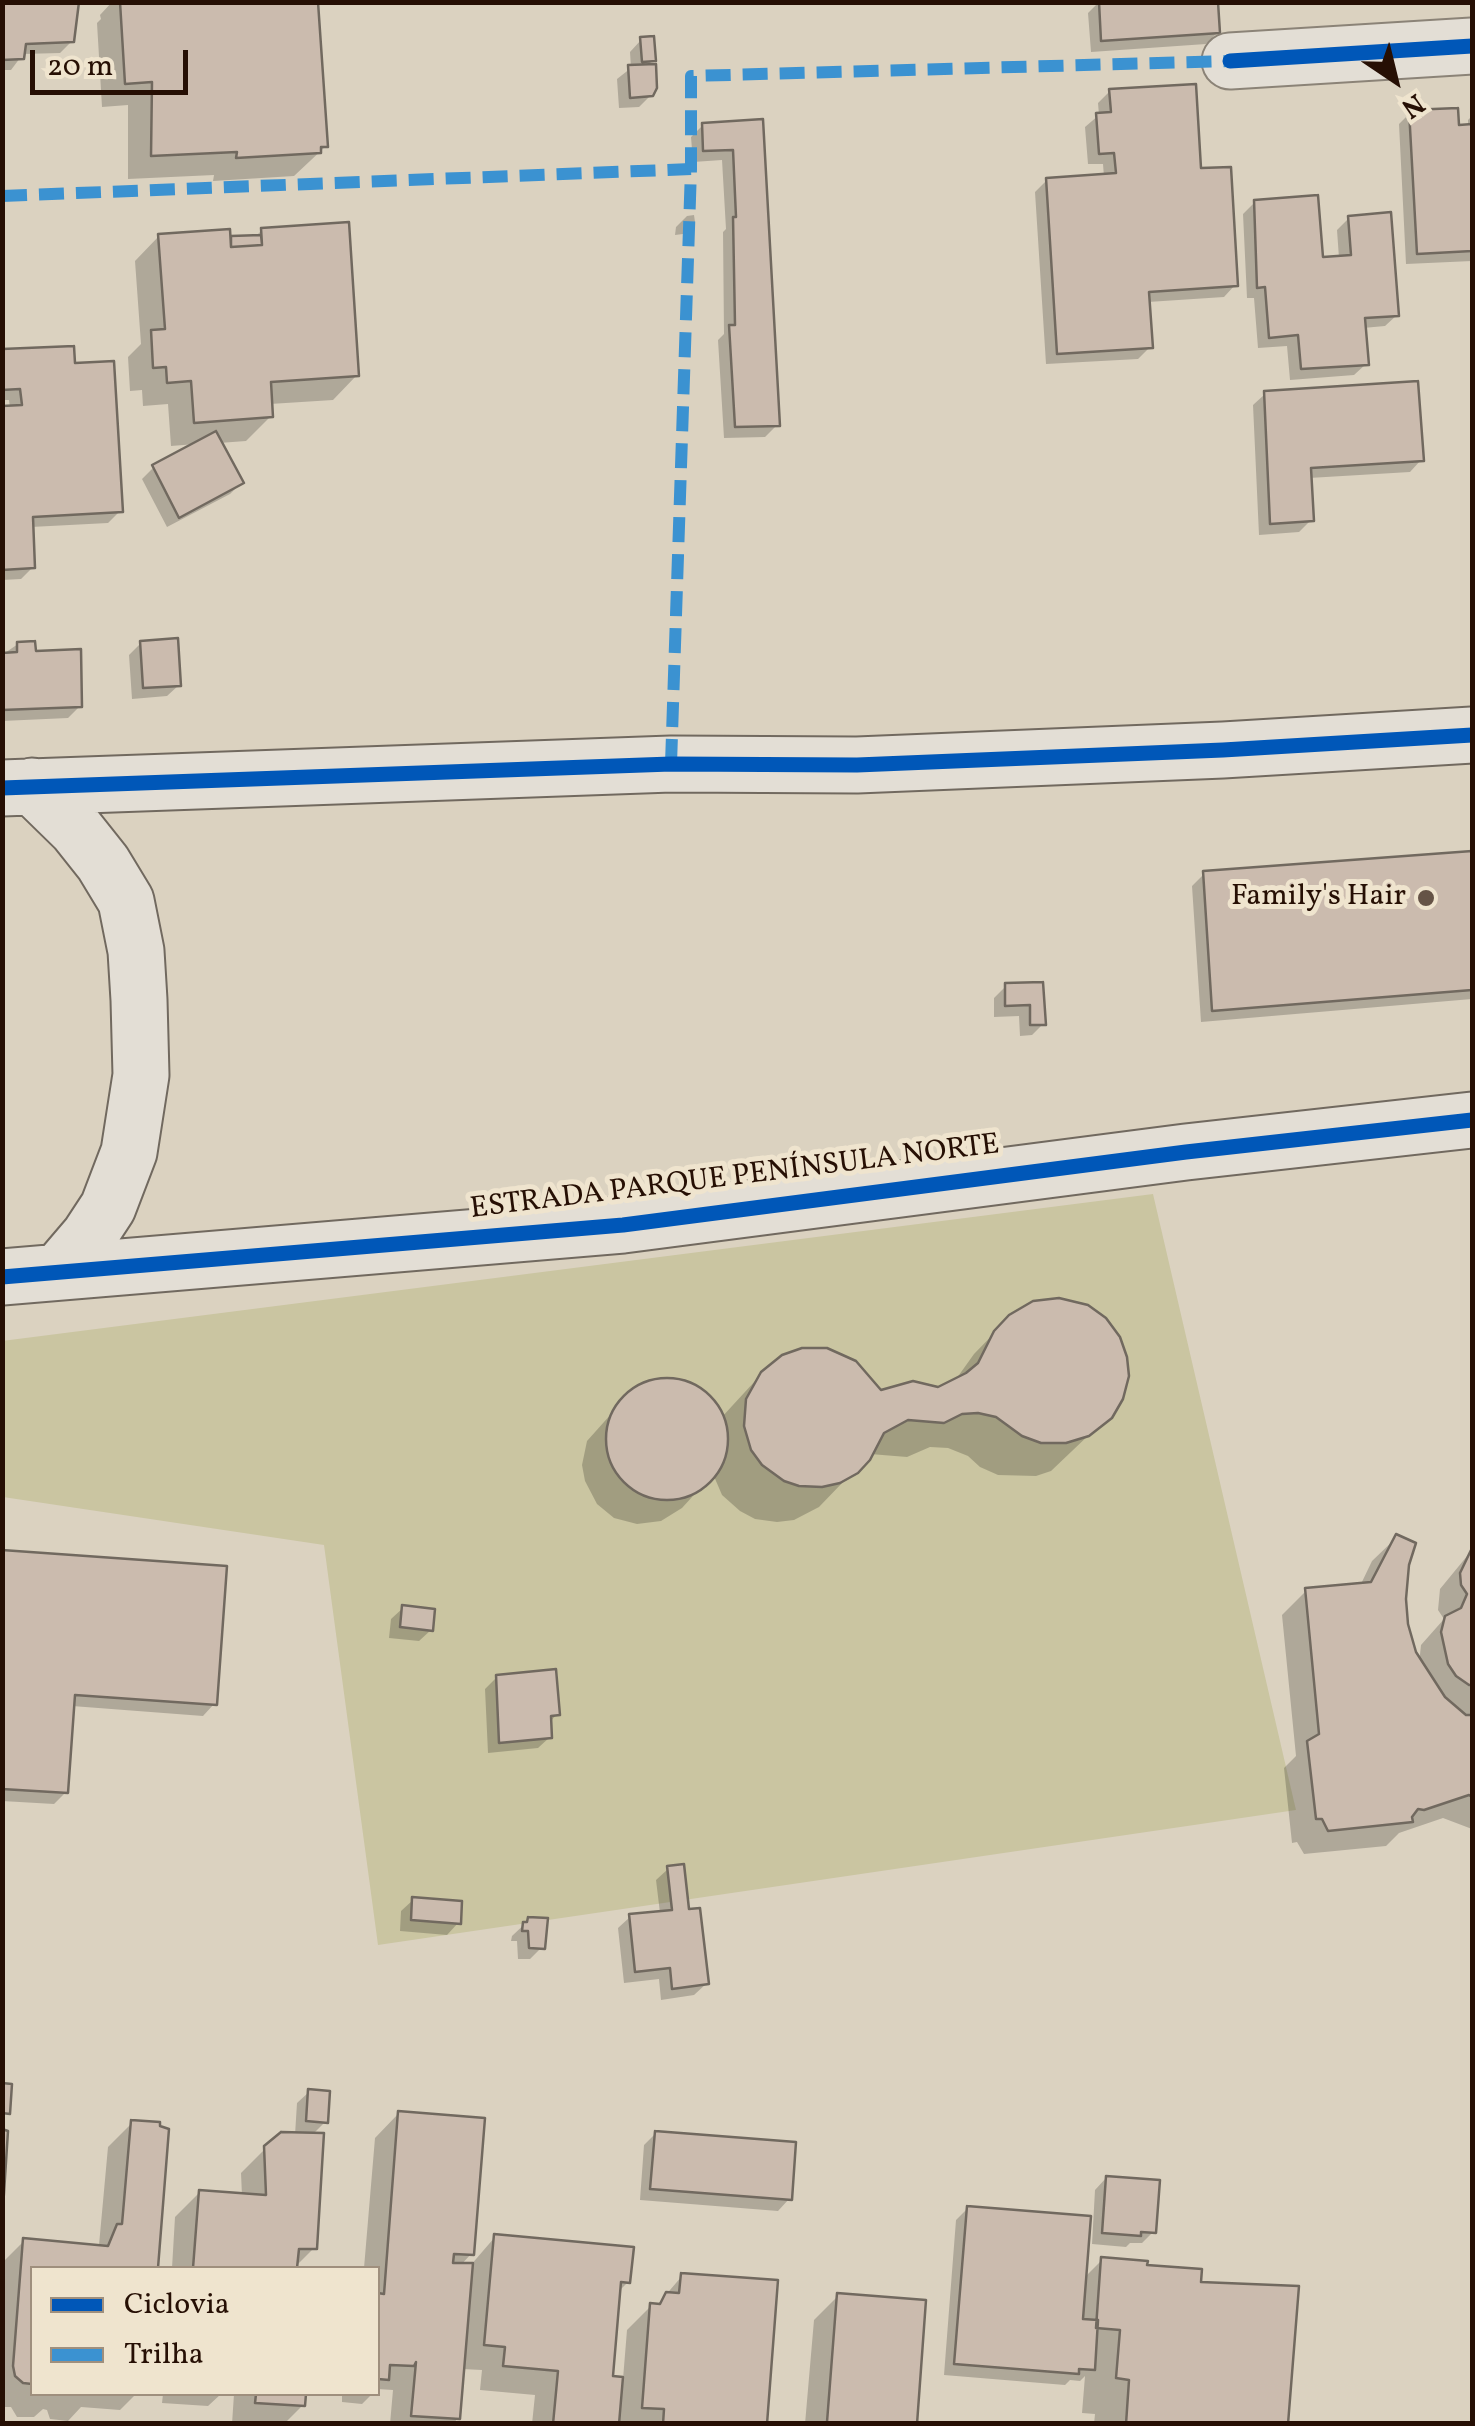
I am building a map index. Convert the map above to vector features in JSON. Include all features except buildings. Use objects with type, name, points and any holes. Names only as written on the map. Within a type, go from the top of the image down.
[{"type":"main road","points":[[1230,61],[1472,46]]},
{"type":"main road","points":[[17,787],[671,764],[856,764],[1222,750],[1472,735]]},
{"type":"main road","points":[[17,787],[76,829],[103,863],[126,901],[136,951],[140,1075],[129,1152],[108,1207],[60,1270]]},
{"type":"main road","name":"ESTRADA PARQUE PENÍNSULA NORTE","points":[[2,1277],[623,1225],[1186,1152],[1472,1120]]},
{"type":"shaded area","points":[[1153,1194],[1296,1810],[378,1945],[324,1545],[3,1497],[2,1341]]},
{"type":"marked path","points":[[671,764],[691,76],[1230,61]]},
{"type":"marked path","points":[[2,196],[691,169]]},
{"type":"cycle path","points":[[1230,61],[1472,46]]},
{"type":"cycle path","points":[[2,788],[671,764],[857,765],[1472,735]]},
{"type":"cycle path","points":[[2,1277],[623,1225],[1186,1152],[1472,1120]]},
{"type":"place","name":"Family's Hair","points":[[1426,898]]}]
